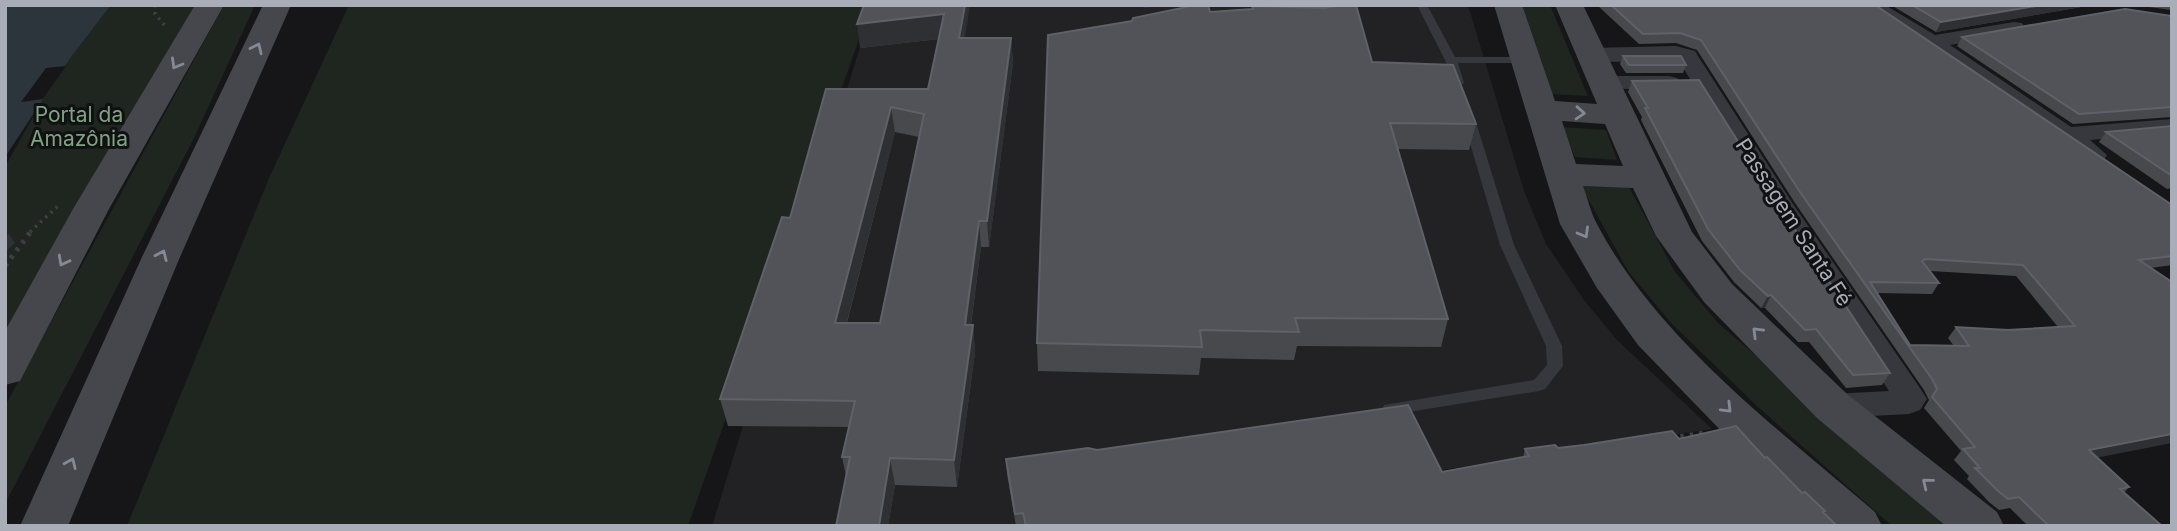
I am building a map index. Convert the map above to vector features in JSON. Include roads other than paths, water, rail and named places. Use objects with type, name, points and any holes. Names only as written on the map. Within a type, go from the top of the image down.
[{"type":"street","points":[[5,370],[91,209],[210,5]]},
{"type":"street","points":[[44,526],[161,257],[277,5]]},
{"type":"street","points":[[1508,5],[1578,224],[1611,279],[1653,335],[1745,427],[1858,526]]},
{"type":"street","points":[[1569,5],[1646,178],[1675,236],[1718,293],[1832,406],[1980,526]]},
{"type":"street","points":[[1870,5],[1931,42],[2109,164]]},
{"type":"street","points":[[1931,42],[2040,24]]},
{"type":"street","name":"Passagem Santa Fé","points":[[1604,85],[1676,53],[1687,56],[1781,206],[1911,399],[1909,402],[1832,406]]},
{"type":"street","points":[[1543,110],[1604,85],[1694,83]]},
{"type":"street","points":[[2067,135],[2172,126]]},
{"type":"street","points":[[1563,174],[1646,178]]},
{"type":"lane","points":[[1378,411],[1539,385],[1555,366],[1554,346],[1507,245],[1451,60],[1422,5]]},
{"type":"lane","points":[[1451,60],[1527,60]]},
{"type":"park label","name":"Portal da Amazônia","points":[[79,126]]}]
